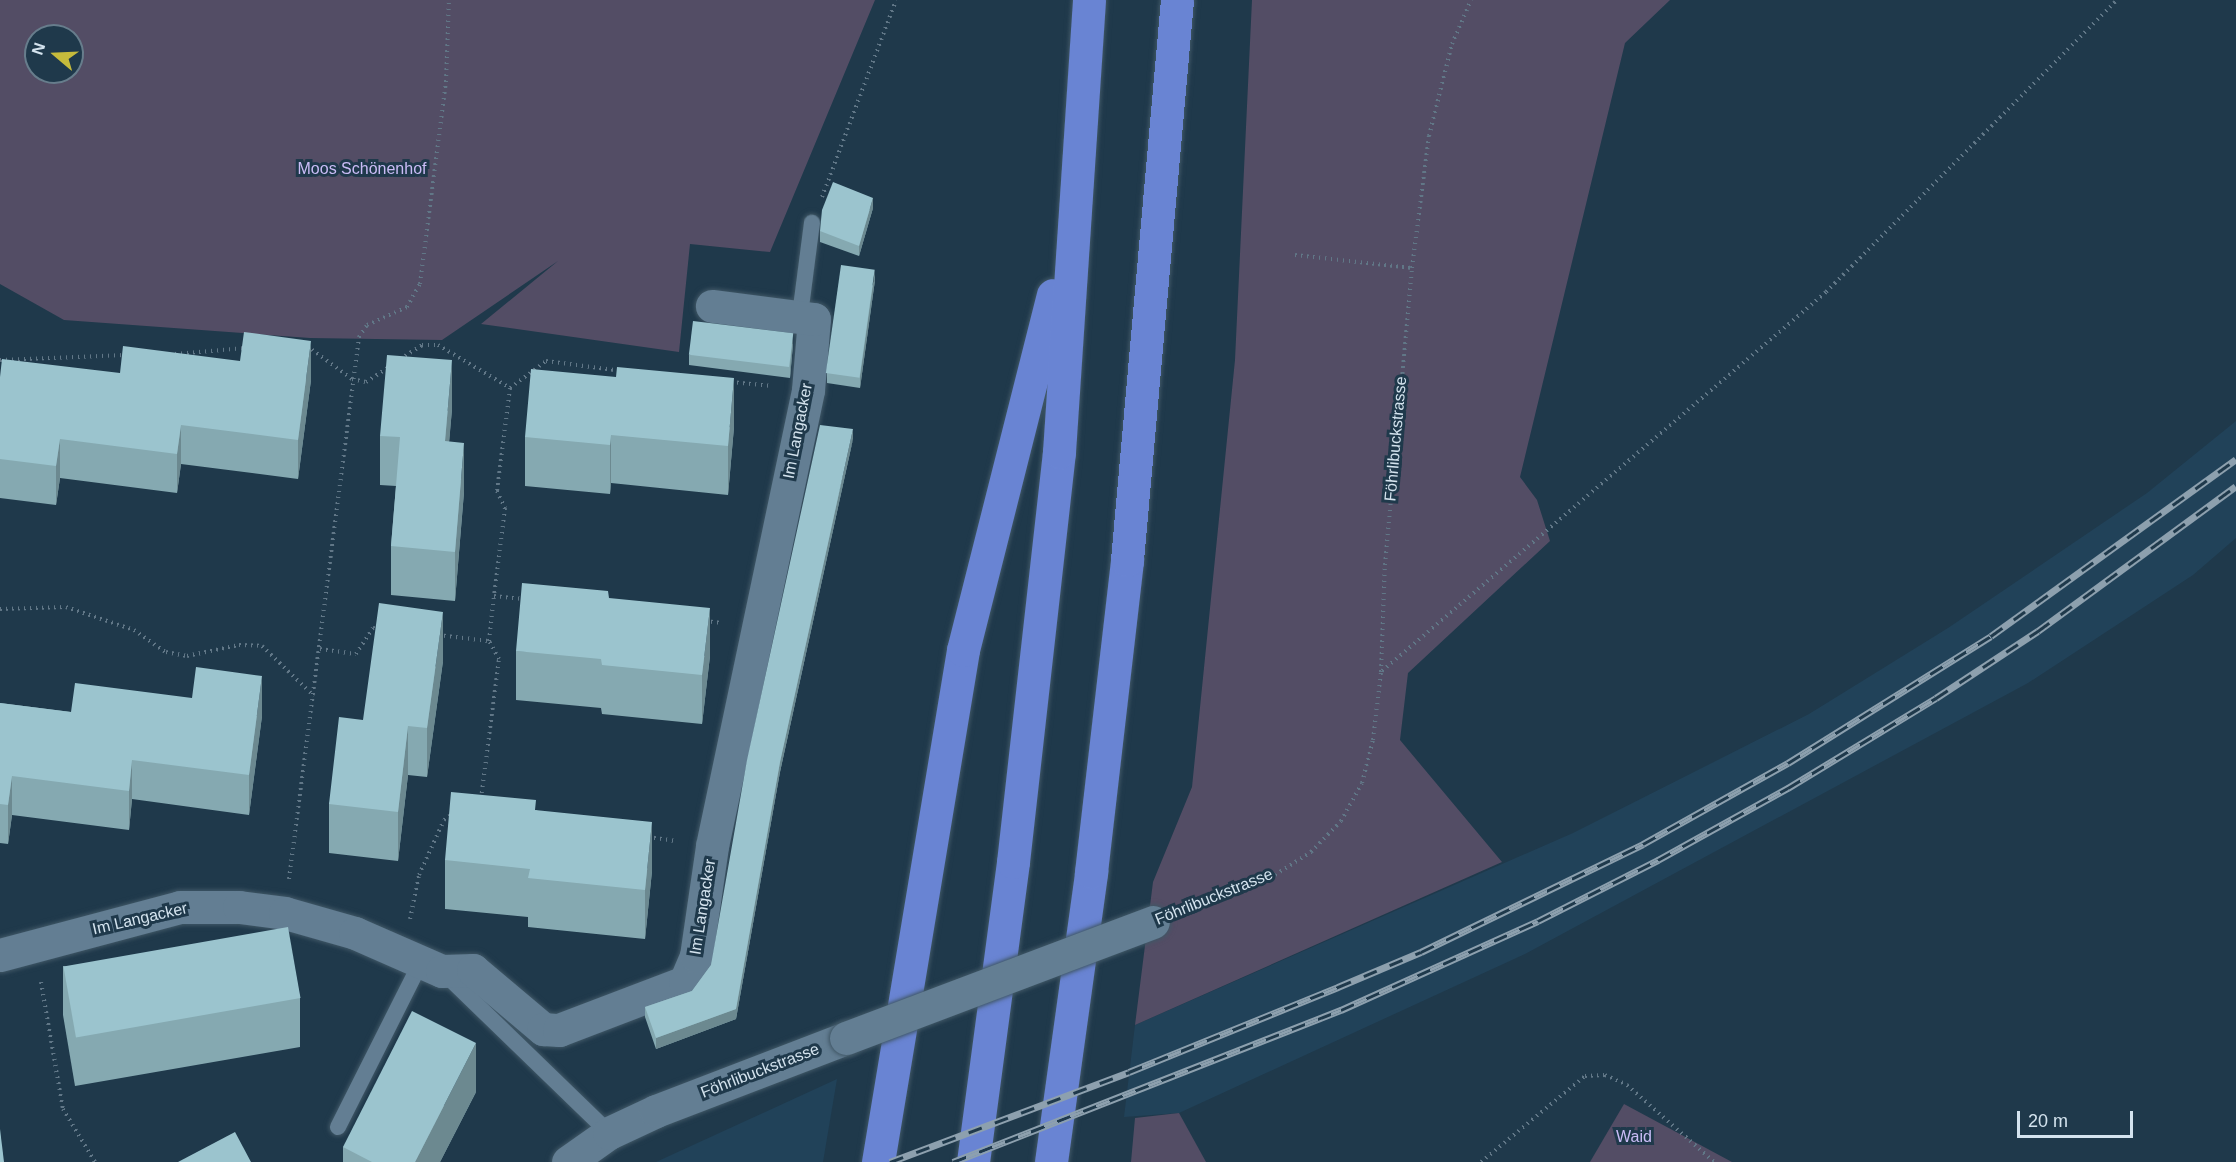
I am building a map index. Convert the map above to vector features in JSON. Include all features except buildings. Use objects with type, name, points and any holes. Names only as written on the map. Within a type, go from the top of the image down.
[{"type":"highway","points":[[973,1162],[1013,862],[1058,464],[1071,224],[1089,0]]},
{"type":"highway","points":[[1052,1162],[1091,872],[1127,560],[1177,0]]},
{"type":"highway","points":[[878,1162],[963,650],[1071,224]]},
{"type":"street","points":[[712,306],[800,315]]},
{"type":"street","name":"Im Langacker","points":[[0,955],[180,907],[239,907],[285,913],[355,933],[422,962],[473,970],[543,1029],[559,1030],[658,995],[685,982],[696,957],[712,846],[808,390],[814,319],[800,315]]},
{"type":"street","name":"Föhrlibuckstrasse","points":[[568,1162],[609,1133],[656,1111],[1152,922]]},
{"type":"lane","points":[[800,315],[812,223]]},
{"type":"lane","points":[[338,1127],[422,962],[609,1133]]},
{"type":"path","points":[[285,913],[320,649],[352,379],[362,331],[407,307],[420,284],[446,81],[449,0]]},
{"type":"path","points":[[812,223],[896,0]]},
{"type":"path","name":"Föhrlibuckstrasse","points":[[1152,922],[1269,878],[1311,852],[1341,821],[1362,783],[1373,740],[1381,672],[1384,566],[1412,268],[1432,125],[1452,44],[1471,0]]},
{"type":"path","points":[[1381,672],[1826,292],[2117,0]]},
{"type":"path","points":[[1295,255],[1412,268]]},
{"type":"path","points":[[300,341],[352,379],[366,382],[422,345],[438,345],[510,388]]},
{"type":"path","points":[[164,354],[255,347]]},
{"type":"path","points":[[0,360],[129,355]]},
{"type":"path","points":[[479,812],[499,658],[489,641],[505,508],[497,491],[510,388],[546,361],[630,372]]},
{"type":"path","points":[[719,381],[808,390]]},
{"type":"path","points":[[494,596],[529,600]]},
{"type":"path","points":[[0,609],[66,607],[134,630],[166,652],[187,656],[239,645],[262,646],[314,696]]},
{"type":"path","points":[[694,620],[715,623]]},
{"type":"path","points":[[320,649],[356,654],[373,628],[385,629]]},
{"type":"path","points":[[430,634],[489,641]]},
{"type":"path","points":[[422,962],[419,875],[444,820],[454,812],[463,812]]},
{"type":"path","points":[[636,835],[712,846]]},
{"type":"path","points":[[33,946],[63,1109],[95,1162]]},
{"type":"path","points":[[1481,1162],[1586,1076],[1605,1075],[1627,1085],[1714,1162]]},
{"type":"shaded area","points":[[2236,421],[2236,538],[2193,575],[2028,683],[1525,954],[1179,1113],[1124,1117],[1135,1025],[1573,833],[1809,714],[1948,628],[2147,493]]},
{"type":"shaded area","points":[[837,1079],[823,1162],[656,1162]]},
{"type":"green space","name":"Moos Schönenhof","points":[[0,0],[875,0],[770,252],[690,244],[679,352],[481,324],[558,261],[442,340],[310,338],[64,320],[0,284]]},
{"type":"green space","points":[[1252,0],[1670,0],[1625,43],[1520,477],[1537,500],[1550,541],[1408,673],[1400,740],[1502,862],[1135,1025],[1153,882],[1192,787],[1235,360]]},
{"type":"green space","name":"Waid","points":[[1624,1104],[1732,1162],[1590,1162]]},
{"type":"green space","points":[[1179,1113],[1206,1162],[1131,1162],[1135,1118]]},
{"type":"railway","points":[[890,1162],[1129,1072],[1421,952],[1643,844],[1788,763],[1991,636],[2236,459]]},
{"type":"railway","points":[[953,1162],[1341,1010],[1538,921],[1658,860],[1788,788],[1936,698],[2038,631],[2236,486]]}]
